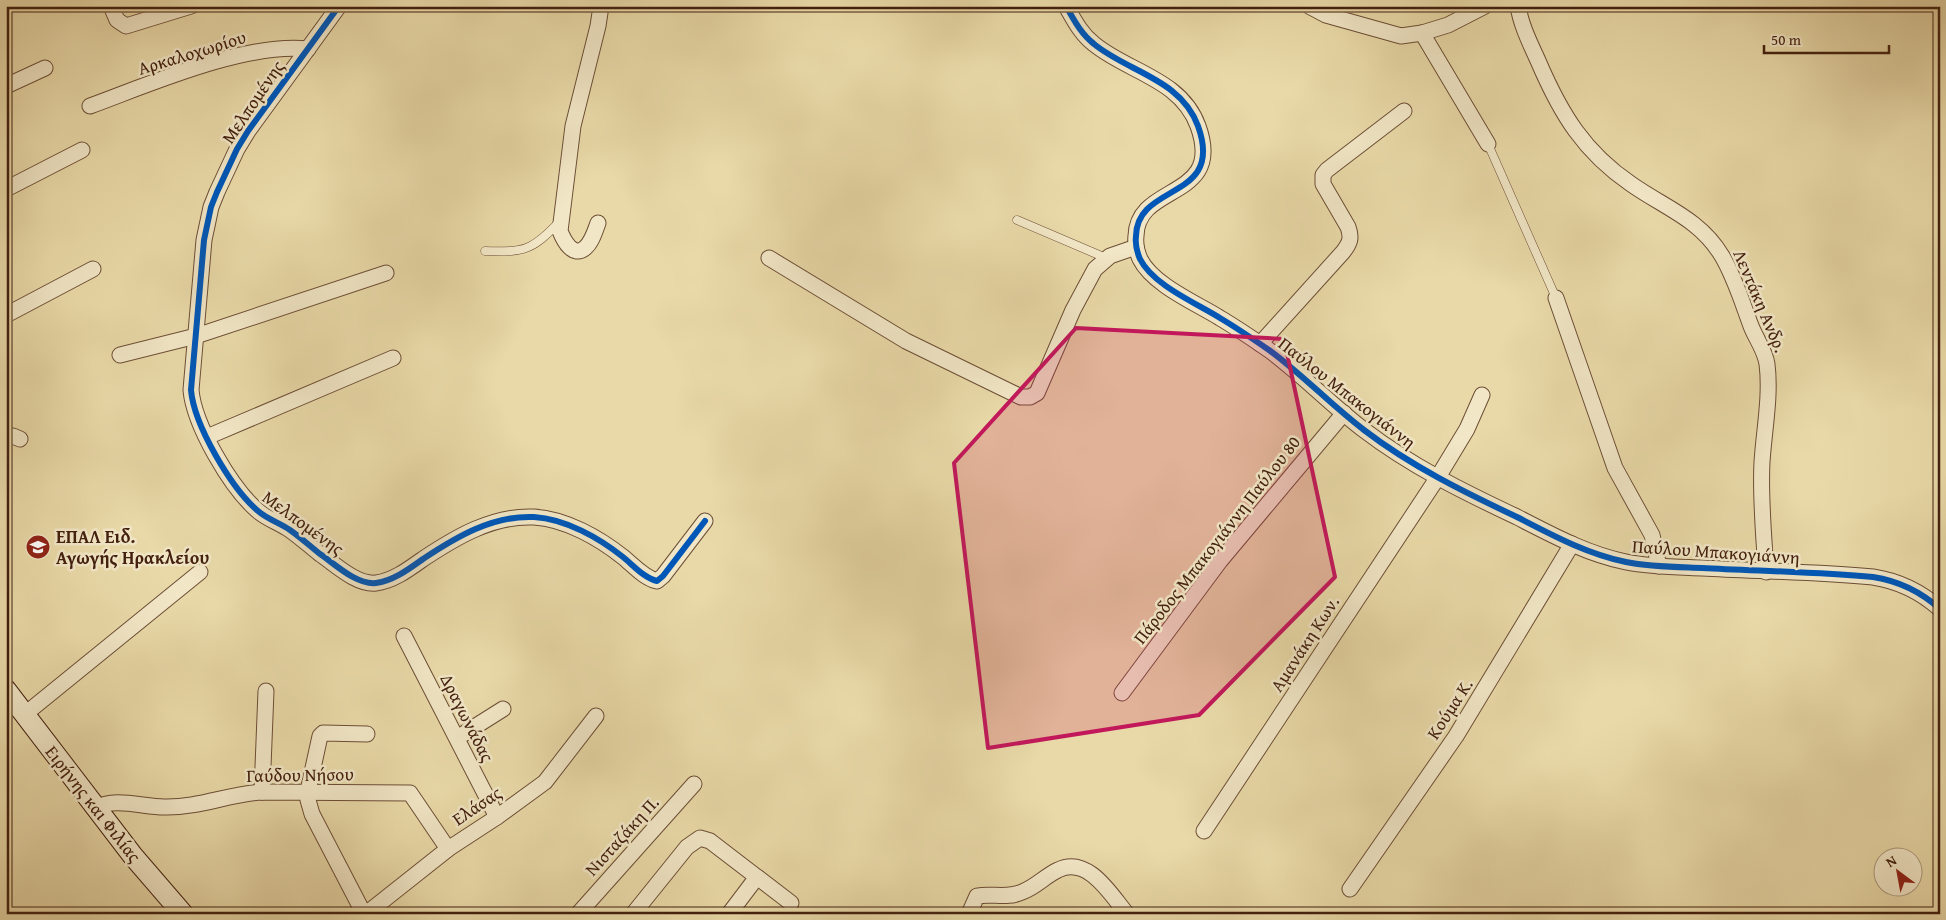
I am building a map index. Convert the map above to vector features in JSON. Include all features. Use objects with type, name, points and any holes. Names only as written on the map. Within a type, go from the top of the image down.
[{"type":"street","points":[[111,6],[117,20],[123,25],[134,24],[191,6]]},
{"type":"street","name":"Μελπομένης","points":[[339,6],[248,131],[237,149],[211,207],[204,240],[191,376],[192,402],[207,437],[230,478],[258,512],[290,530],[350,574],[370,583],[381,582],[394,577],[451,540],[468,532],[512,519],[529,517],[553,520],[586,534],[611,548],[647,576],[657,581],[663,576],[704,521]]},
{"type":"street","points":[[598,223],[592,238],[585,248],[574,250],[567,246],[560,231],[573,126],[598,26],[601,6]]},
{"type":"street","points":[[768,258],[906,341],[1025,398],[1034,396],[1073,310],[1092,274],[1106,258],[1136,246],[1137,225],[1144,212],[1192,179],[1199,170],[1203,152],[1194,116],[1183,101],[1154,78],[1095,45],[1084,34],[1066,6]]},
{"type":"street","points":[[1309,6],[1326,15],[1401,36],[1422,33],[1448,25],[1485,6]]},
{"type":"street","name":"Λεντάκη Ανδρ.","points":[[1518,6],[1533,51],[1554,96],[1565,117],[1581,140],[1608,167],[1701,229],[1722,255],[1729,268],[1767,362],[1768,390],[1761,464],[1766,572]]},
{"type":"street","points":[[1422,33],[1488,144]]},
{"type":"street","name":"Αρκαλοχωρίου","points":[[90,106],[221,61],[284,48],[308,49]]},
{"type":"street","points":[[6,86],[45,68]]},
{"type":"street","points":[[1260,344],[1343,252],[1350,240],[1348,227],[1323,184],[1324,175],[1404,111]]},
{"type":"street","points":[[6,189],[82,150]]},
{"type":"street","name":"Παύλου Μπακογιάννη","points":[[1136,246],[1140,260],[1156,277],[1260,344],[1309,381],[1392,450],[1438,477],[1572,544],[1605,557],[1635,564],[1766,572],[1847,574],[1886,579],[1897,582],[1919,593],[1940,609]]},
{"type":"street","points":[[6,315],[93,269]]},
{"type":"street","points":[[120,355],[196,336],[386,273]]},
{"type":"street","points":[[1556,298],[1615,468],[1652,535],[1659,566]]},
{"type":"street","points":[[207,437],[393,358]]},
{"type":"street","name":"Αμανάκη Κων.","points":[[1204,831],[1438,477],[1467,429],[1482,395]]},
{"type":"street","name":"Πάροδος Μπακογιάννη Παύλου 80","points":[[1122,693],[1220,561],[1344,412]]},
{"type":"street","name":"Κούμα Κ.","points":[[1350,889],[1456,736],[1572,544]]},
{"type":"street","points":[[24,715],[200,572]]},
{"type":"street","name":"Δραγωνάδας","points":[[404,636],[497,816]]},
{"type":"street","name":"Ειρήνης και Φιλίας","points":[[6,690],[133,856],[183,914]]},
{"type":"street","points":[[262,792],[266,691]]},
{"type":"street","points":[[457,738],[503,709]]},
{"type":"street","name":"Ελάσας","points":[[365,914],[448,849],[544,782],[596,716]]},
{"type":"street","points":[[365,914],[310,810],[308,791],[320,736],[323,733],[367,734]]},
{"type":"street","name":"Νισταζάκη Π.","points":[[578,914],[694,784]]},
{"type":"street","name":"Γαύδου Νήσου","points":[[96,808],[110,804],[163,807],[186,806],[210,803],[242,794],[262,792],[410,793],[448,849]]},
{"type":"street","points":[[633,914],[687,847],[700,838],[710,841],[791,903]]},
{"type":"street","points":[[969,914],[977,896],[1013,896],[1034,886],[1058,869],[1071,866],[1089,872],[1127,914]]},
{"type":"street","points":[[729,914],[757,877]]},
{"type":"lane","points":[[1488,144],[1556,298]]},
{"type":"lane","points":[[485,251],[510,252],[526,249],[536,244],[562,218]]},
{"type":"lane","points":[[1017,220],[1106,258]]},
{"type":"highlighted area","points":[[1076,328],[1284,339],[1335,577],[1199,715],[988,748],[954,463]]},
{"type":"cycle path","points":[[339,6],[248,131],[237,149],[211,207],[204,240],[191,390],[206,438],[226,472],[247,501],[262,514],[290,530],[346,573],[368,583],[382,582],[395,577],[448,543],[476,529],[519,517],[534,517],[558,521],[582,531],[614,550],[643,574],[657,581],[663,576],[705,521]]},
{"type":"cycle path","points":[[1066,6],[1089,40],[1108,54],[1167,87],[1190,110],[1198,126],[1203,150],[1200,167],[1191,180],[1163,197],[1150,207],[1140,219],[1136,245],[1140,259],[1146,268],[1176,293],[1269,350],[1382,443],[1419,467],[1477,498],[1570,543],[1612,559],[1654,566],[1873,577],[1892,581],[1909,588],[1925,597],[1940,609]]},
{"type":"place","name":"ΕΠΑΛ Ειδ. Αγωγής Ηρακλείου","points":[[38,547]]}]
